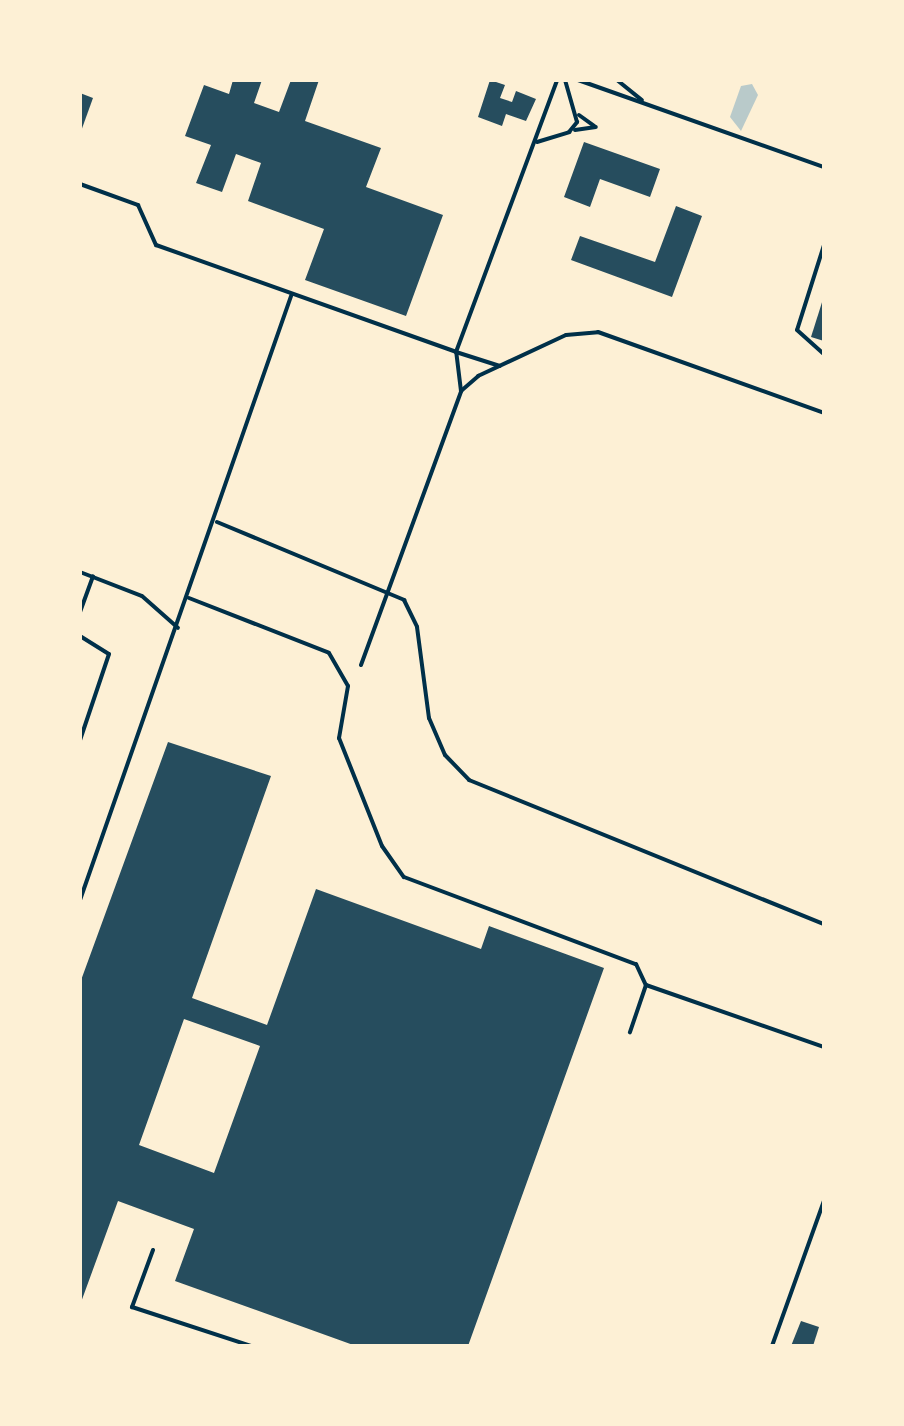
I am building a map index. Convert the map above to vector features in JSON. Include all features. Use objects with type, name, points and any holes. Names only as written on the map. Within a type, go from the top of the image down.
[{"type":"lane","points":[[361,665],[461,391],[456,352],[557,80]]},
{"type":"lane","points":[[535,143],[596,127],[576,111],[565,80]]},
{"type":"lane","points":[[578,80],[824,167]]},
{"type":"lane","points":[[617,80],[644,102]]},
{"type":"lane","points":[[569,132],[576,111]]},
{"type":"lane","points":[[80,184],[138,205],[156,245],[291,296],[500,366]]},
{"type":"lane","points":[[824,245],[797,330],[824,354]]},
{"type":"lane","points":[[80,900],[217,522],[291,296]]},
{"type":"lane","points":[[461,391],[500,366],[566,335],[598,332],[824,413]]},
{"type":"lane","points":[[217,522],[388,591],[412,610],[429,718],[445,755],[469,780],[824,924]]},
{"type":"lane","points":[[80,572],[142,596],[178,628]]},
{"type":"lane","points":[[80,612],[93,576]]},
{"type":"lane","points":[[189,598],[329,653],[340,665],[348,686],[339,738],[382,846],[404,877],[636,964],[646,985],[630,1032]]},
{"type":"lane","points":[[80,636],[109,654],[80,740]]},
{"type":"lane","points":[[646,985],[824,1047]]},
{"type":"lane","points":[[772,1346],[824,1201]]},
{"type":"lane","points":[[153,1250],[132,1307],[251,1346]]},
{"type":"shaded area","points":[[752,84],[758,95],[741,131],[730,117],[741,86]]},
{"type":"building","points":[[233,80],[262,80],[254,103],[279,112],[291,80],[319,80],[305,121],[381,148],[366,187],[443,215],[406,316],[305,280],[324,229],[248,201],[261,163],[236,154],[222,192],[196,183],[211,145],[185,136],[204,85],[229,94]]},
{"type":"building","points":[[490,80],[505,85],[500,98],[512,102],[516,91],[536,99],[526,121],[506,114],[502,126],[478,117]]},
{"type":"building","points":[[80,93],[93,98],[80,134]]},
{"type":"building","points":[[584,142],[660,169],[650,197],[600,179],[590,207],[564,197]]},
{"type":"building","points":[[676,206],[702,216],[672,297],[571,260],[580,236],[655,262]]},
{"type":"building","points":[[824,296],[824,341],[811,337]]},
{"type":"building","points":[[168,742],[271,776],[192,998],[267,1025],[316,889],[481,949],[489,926],[604,968],[468,1346],[356,1346],[175,1281],[194,1229],[118,1201],[80,1305],[80,983]],"holes":[[[184,1019],[260,1046],[214,1173],[139,1145]]]},
{"type":"building","points":[[801,1321],[819,1327],[813,1346],[791,1346]]}]
